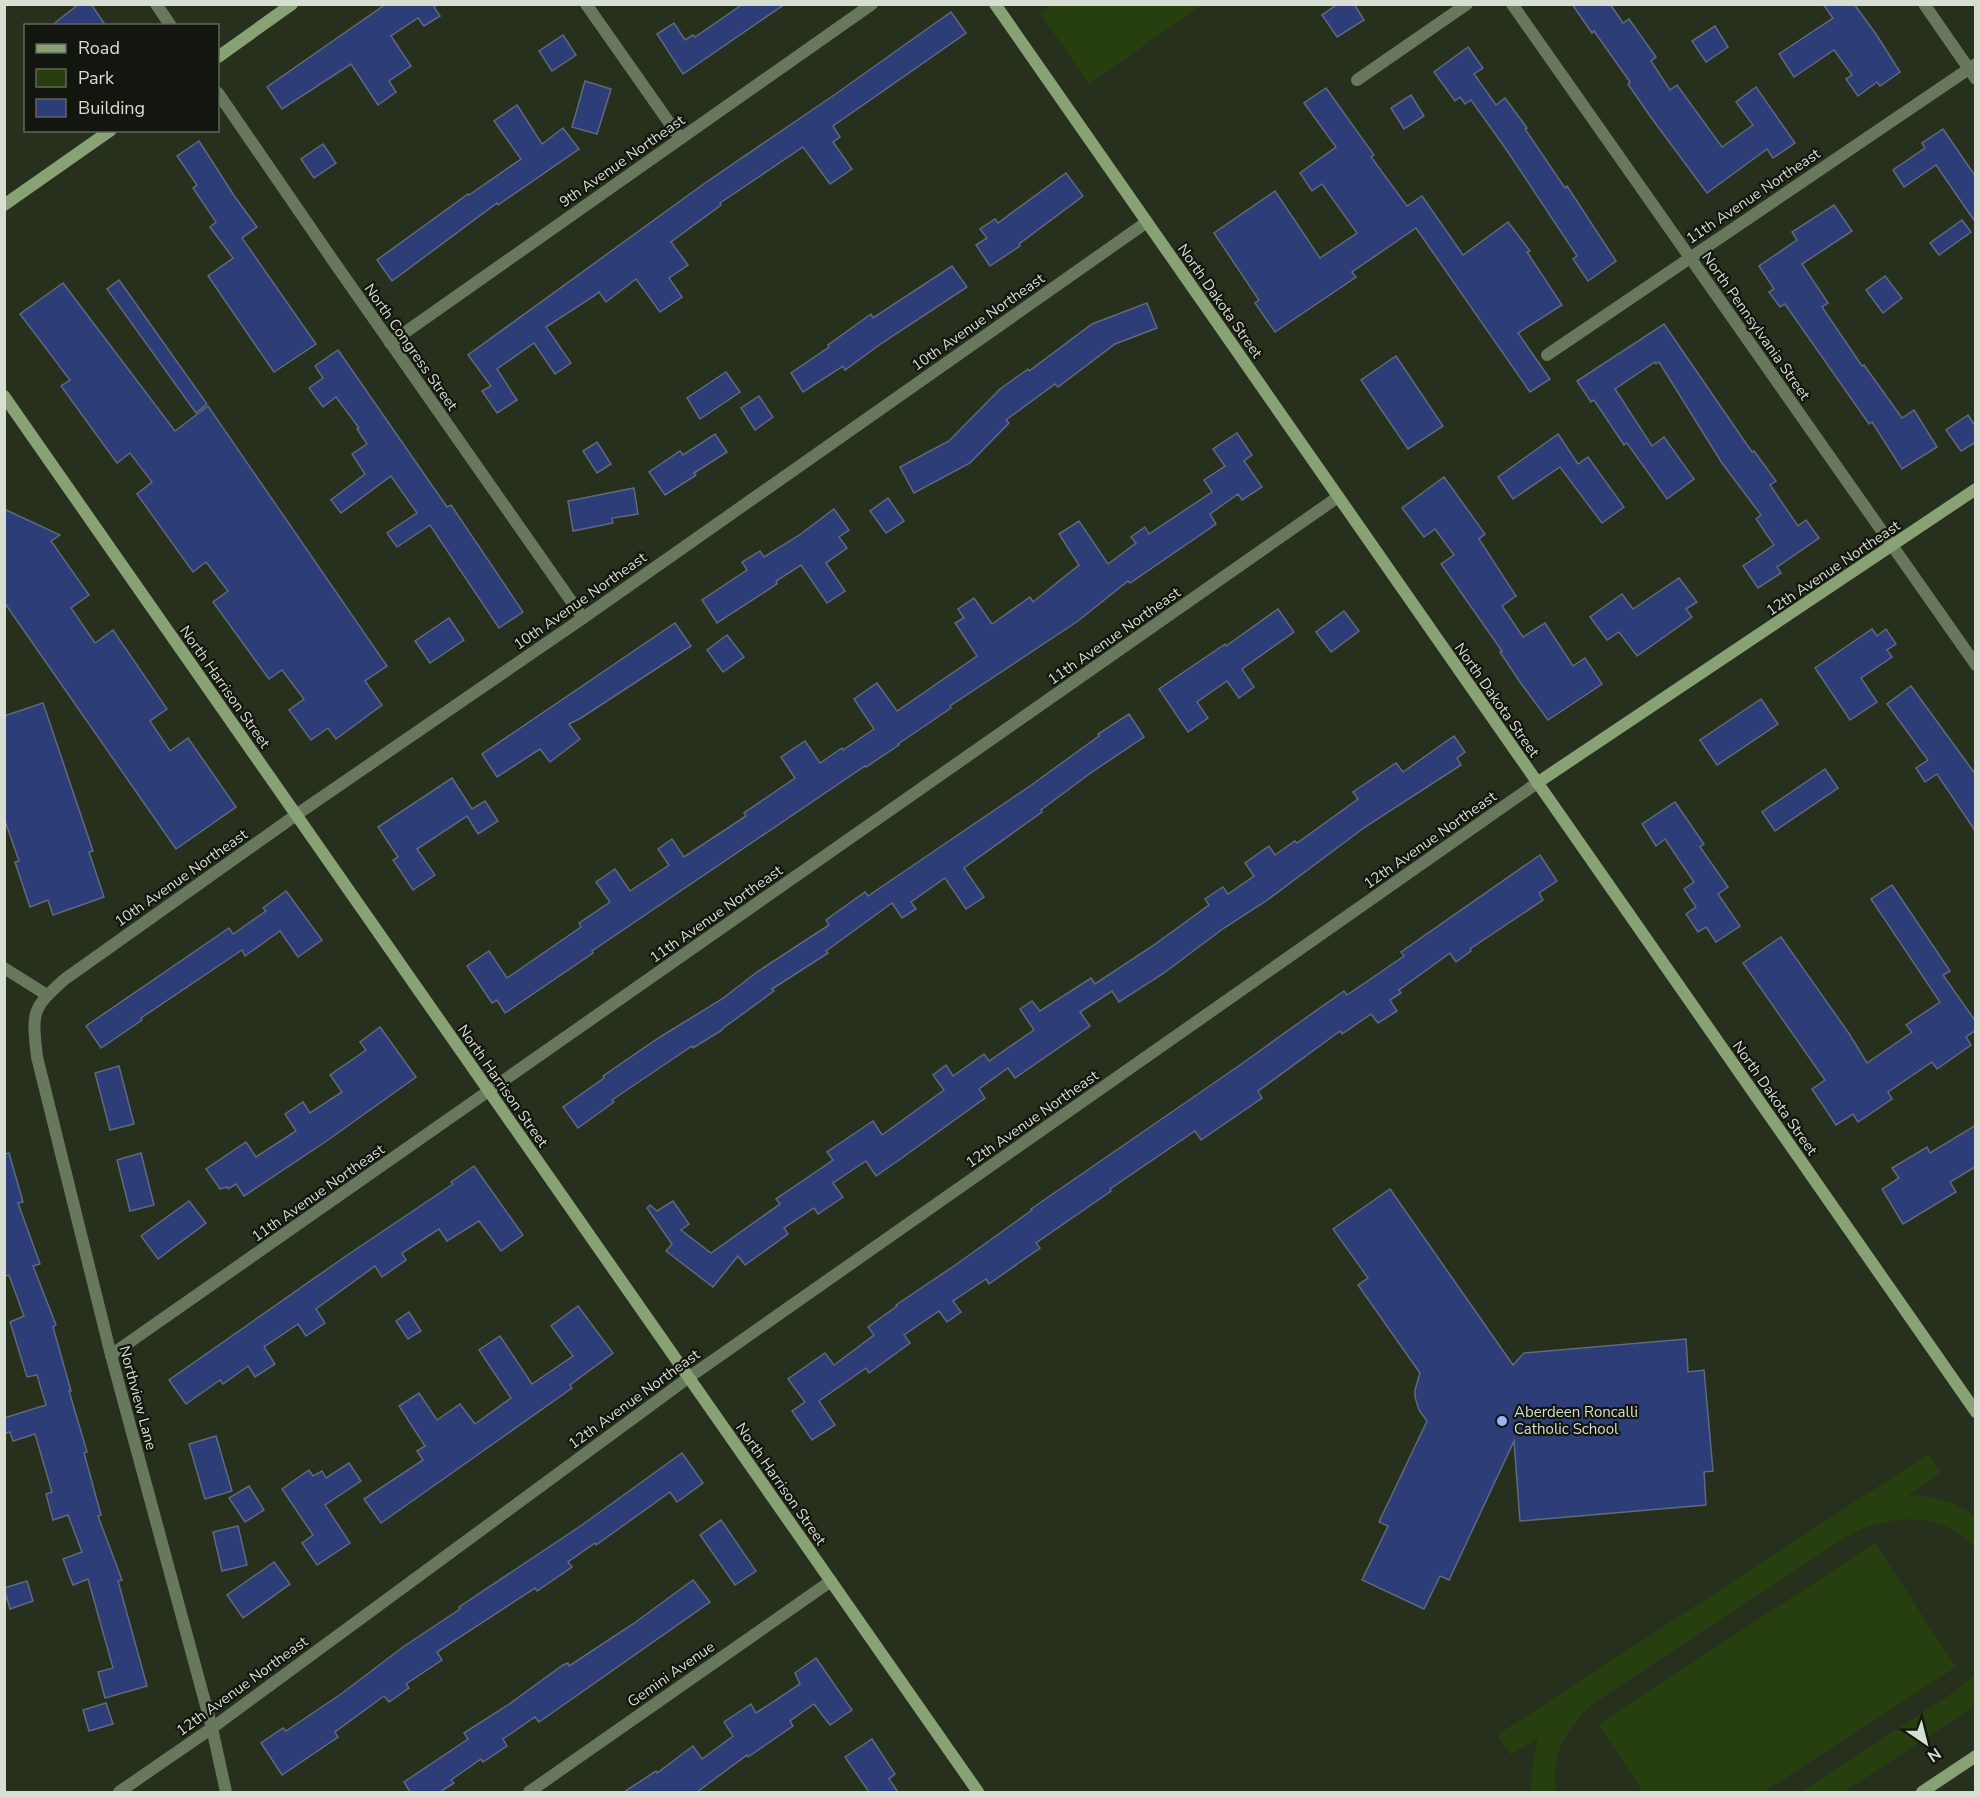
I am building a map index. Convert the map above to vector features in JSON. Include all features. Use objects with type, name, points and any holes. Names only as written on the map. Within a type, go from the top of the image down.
[{"type":"street","points":[[156,4],[170,24]]},
{"type":"street","points":[[219,56],[292,4]]},
{"type":"street","points":[[586,4],[680,138]]},
{"type":"street","name":"9th Avenue Northeast","points":[[390,343],[872,4]]},
{"type":"street","name":"North Dakota Street","points":[[995,4],[1976,1412]]},
{"type":"street","points":[[1357,80],[1467,4]]},
{"type":"street","name":"North Pennsylvania Street","points":[[1512,4],[1976,665]]},
{"type":"street","points":[[1924,4],[1973,70]]},
{"type":"street","name":"11th Avenue Northeast","points":[[1547,354],[1973,70]]},
{"type":"street","name":"North Congress Street","points":[[219,94],[583,618]]},
{"type":"street","points":[[4,205],[108,132]]},
{"type":"street","name":"10th Avenue Northeast","points":[[36,1010],[47,995],[65,979],[296,815],[583,618],[1147,222]]},
{"type":"street","name":"North Harrison Street","points":[[4,396],[978,1792]]},
{"type":"street","name":"12th Avenue Northeast","points":[[119,1792],[212,1728],[688,1378],[1537,783],[1976,489]]},
{"type":"street","name":"11th Avenue Northeast","points":[[111,1355],[1338,497]]},
{"type":"street","points":[[4,968],[47,995]]},
{"type":"street","name":"Northview Lane","points":[[36,1010],[34,1026],[37,1057],[111,1355],[212,1728],[226,1792]]},
{"type":"street","name":"Gemini Avenue","points":[[529,1792],[831,1581]]},
{"type":"street","points":[[1922,1792],[1976,1756]]},
{"type":"green space","points":[[1052,5],[1202,5],[1089,84],[1040,13]]},
{"type":"green space","points":[[1928,1454],[1941,1472],[1908,1495],[1943,1500],[1975,1516],[1975,1548],[1947,1527],[1931,1521],[1914,1519],[1880,1523],[1846,1537],[1591,1705],[1574,1724],[1562,1744],[1555,1767],[1556,1792],[1531,1792],[1538,1738],[1511,1755],[1497,1735]]},
{"type":"green space","points":[[1875,1543],[1956,1667],[1764,1792],[1643,1792],[1598,1724]]},
{"type":"green space","points":[[1975,1674],[1975,1705],[1967,1711],[1844,1792],[1801,1792],[1954,1692]]},
{"type":"building","points":[[79,4],[91,4],[105,24],[54,24]]},
{"type":"building","points":[[386,4],[438,4],[434,7],[440,16],[424,26],[418,18],[391,36],[411,66],[389,81],[396,92],[378,105],[351,64],[282,109],[267,87]]},
{"type":"building","points":[[743,4],[785,4],[683,74],[657,34],[674,23],[685,40],[693,35],[695,37]]},
{"type":"building","points":[[1338,4],[1354,4],[1364,20],[1337,37],[1322,15]]},
{"type":"building","points":[[1572,4],[1610,4],[1623,23],[1629,19],[1656,57],[1651,61],[1670,90],[1677,85],[1722,147],[1753,125],[1736,102],[1756,87],[1795,143],[1773,158],[1767,149],[1707,193],[1650,116],[1628,84],[1630,82],[1594,31],[1592,33]]},
{"type":"building","points":[[1823,4],[1854,4],[1900,72],[1880,86],[1877,82],[1858,96],[1846,79],[1852,75],[1834,50],[1794,77],[1779,54],[1833,18]]},
{"type":"building","points":[[951,12],[966,33],[833,126],[840,137],[833,142],[852,169],[830,184],[803,147],[720,203],[721,205],[671,242],[688,265],[669,278],[682,297],[660,312],[636,279],[606,302],[599,292],[546,327],[571,363],[555,374],[534,343],[497,369],[517,400],[497,413],[482,391],[491,386],[468,355],[705,183]]},
{"type":"building","points":[[1715,26],[1728,47],[1706,62],[1692,41]]},
{"type":"building","points":[[563,35],[576,55],[552,71],[539,51]]},
{"type":"building","points":[[1468,47],[1483,68],[1474,74],[1496,105],[1505,98],[1616,261],[1588,281],[1573,259],[1577,256],[1471,100],[1465,104],[1460,97],[1455,101],[1434,72]]},
{"type":"building","points":[[585,81],[611,89],[597,134],[572,127]]},
{"type":"building","points":[[1326,88],[1374,155],[1371,157],[1407,206],[1422,196],[1463,255],[1508,222],[1530,251],[1527,252],[1562,305],[1518,333],[1550,379],[1530,392],[1416,228],[1352,272],[1356,277],[1275,332],[1255,303],[1259,300],[1214,233],[1275,191],[1320,258],[1357,233],[1322,184],[1312,191],[1300,173],[1336,147],[1304,103]]},
{"type":"building","points":[[1411,95],[1424,116],[1404,129],[1391,108]]},
{"type":"building","points":[[517,105],[542,144],[563,128],[579,149],[498,205],[497,203],[392,281],[377,260],[521,159],[494,121]]},
{"type":"building","points":[[1943,129],[1976,177],[1976,223],[1936,165],[1904,187],[1893,170],[1925,148],[1922,143]]},
{"type":"building","points":[[199,141],[257,227],[242,238],[316,344],[274,372],[208,276],[233,258],[210,227],[216,222],[193,188],[197,185],[177,156]]},
{"type":"building","points":[[323,144],[336,163],[314,178],[301,159]]},
{"type":"building","points":[[1066,173],[1083,196],[1019,244],[1020,246],[990,266],[976,245],[987,238],[980,229],[995,219],[998,223]]},
{"type":"building","points":[[1834,205],[1852,231],[1802,264],[1828,303],[1822,307],[1862,366],[1864,365],[1902,418],[1914,410],[1937,447],[1902,469],[1872,422],[1869,424],[1785,304],[1780,307],[1769,292],[1774,289],[1759,266],[1797,240],[1792,232]]},
{"type":"building","points":[[1962,220],[1971,232],[1939,255],[1930,243]]},
{"type":"building","points":[[952,266],[967,287],[845,370],[843,366],[803,392],[791,373],[871,314],[873,318]]},
{"type":"building","points":[[1885,276],[1902,298],[1883,313],[1866,290]]},
{"type":"building","points":[[119,280],[207,404],[196,413],[107,289]]},
{"type":"building","points":[[63,283],[175,431],[208,406],[387,666],[365,681],[382,705],[336,739],[328,728],[311,740],[289,710],[304,699],[282,670],[269,679],[213,602],[228,591],[206,562],[193,572],[137,494],[152,482],[130,453],[117,463],[61,386],[70,380],[20,314]]},
{"type":"building","points":[[1147,303],[1157,328],[1115,344],[1058,387],[1055,384],[1006,420],[1009,423],[970,463],[914,493],[900,467],[949,441],[1000,389],[1028,369],[1029,371],[1092,324]]},
{"type":"building","points":[[1664,324],[1752,452],[1754,451],[1776,481],[1770,485],[1798,526],[1806,520],[1819,538],[1777,567],[1781,573],[1758,588],[1743,566],[1774,545],[1756,519],[1761,515],[1722,463],[1659,362],[1656,364],[1655,362],[1615,389],[1652,446],[1664,437],[1694,479],[1667,499],[1627,443],[1624,445],[1594,400],[1591,402],[1577,381]]},
{"type":"building","points":[[338,350],[447,507],[451,505],[523,612],[499,628],[430,525],[397,547],[387,533],[417,513],[391,476],[341,513],[331,500],[365,474],[352,454],[367,444],[357,429],[359,428],[336,397],[323,407],[309,388],[323,378],[315,366]]},
{"type":"building","points":[[1396,356],[1443,426],[1408,449],[1361,380]]},
{"type":"building","points":[[726,372],[740,392],[700,419],[687,398]]},
{"type":"building","points":[[759,396],[773,417],[755,430],[741,408]]},
{"type":"building","points":[[1968,415],[1976,427],[1976,442],[1961,451],[1946,430]]},
{"type":"building","points":[[1237,433],[1252,455],[1244,461],[1262,487],[1242,500],[1238,494],[1210,514],[1216,524],[1130,583],[1128,581],[1078,621],[950,706],[951,708],[899,745],[592,951],[593,953],[505,1013],[497,1000],[492,1003],[467,966],[489,951],[507,978],[581,927],[579,923],[610,902],[596,882],[615,869],[630,891],[669,865],[658,849],[672,839],[684,857],[746,816],[744,813],[795,778],[781,757],[805,741],[820,763],[874,729],[854,699],[877,683],[897,711],[977,656],[955,623],[964,618],[958,609],[974,598],[992,624],[1030,597],[1033,602],[1079,565],[1059,534],[1079,521],[1108,564],[1136,543],[1131,537],[1145,527],[1149,534],[1212,492],[1204,480],[1225,466],[1213,449]]},
{"type":"building","points":[[715,434],[727,452],[665,495],[649,472],[680,451],[683,455]]},
{"type":"building","points":[[1558,434],[1578,464],[1588,457],[1624,507],[1602,523],[1560,467],[1513,499],[1498,477]]},
{"type":"building","points":[[597,442],[611,464],[597,473],[583,451]]},
{"type":"building","points":[[1444,477],[1485,534],[1479,539],[1516,596],[1502,606],[1523,637],[1545,623],[1573,666],[1585,658],[1602,684],[1548,720],[1441,564],[1454,555],[1435,529],[1424,537],[1402,508]]},
{"type":"building","points":[[634,488],[638,514],[612,518],[613,523],[573,531],[568,501]]},
{"type":"building","points":[[888,498],[904,521],[886,533],[870,511]]},
{"type":"building","points":[[4,509],[60,535],[51,541],[89,595],[71,608],[95,643],[113,630],[167,709],[150,721],[170,751],[188,738],[236,807],[176,849],[4,602]]},
{"type":"building","points":[[834,509],[849,530],[839,537],[847,548],[826,563],[845,591],[827,603],[801,565],[776,581],[777,584],[717,623],[702,600],[747,570],[742,562],[760,551],[764,557],[798,536]]},
{"type":"building","points":[[1679,578],[1697,602],[1686,609],[1692,617],[1637,656],[1619,632],[1607,640],[1590,617],[1622,594],[1633,609]]},
{"type":"building","points":[[1278,609],[1294,632],[1242,669],[1254,687],[1239,698],[1227,681],[1197,702],[1208,718],[1188,732],[1159,689]]},
{"type":"building","points":[[1344,611],[1359,631],[1331,652],[1316,632]]},
{"type":"building","points":[[449,618],[464,640],[430,663],[415,641]]},
{"type":"building","points":[[675,623],[691,646],[569,724],[580,739],[550,762],[540,749],[497,777],[482,754]]},
{"type":"building","points":[[1872,629],[1877,636],[1886,629],[1896,644],[1887,650],[1892,657],[1861,678],[1877,702],[1850,720],[1815,668]]},
{"type":"building","points":[[727,635],[744,657],[723,672],[707,650]]},
{"type":"building","points":[[1911,686],[1976,775],[1976,832],[1937,774],[1925,782],[1916,768],[1928,760],[1887,704]]},
{"type":"building","points":[[1761,699],[1778,724],[1717,765],[1700,740]]},
{"type":"building","points":[[43,703],[93,851],[89,852],[104,897],[53,915],[48,900],[30,907],[15,862],[19,861],[4,818],[4,716]]},
{"type":"building","points":[[1129,714],[1144,737],[1092,772],[1041,810],[1042,812],[964,868],[984,897],[966,909],[945,878],[911,902],[916,909],[902,918],[892,903],[826,951],[828,953],[772,989],[774,991],[722,1030],[693,1048],[692,1046],[612,1100],[614,1102],[578,1128],[563,1107],[604,1078],[603,1076],[722,999],[757,972],[829,925],[826,920],[865,892],[868,896],[1030,786],[1099,736],[1098,734]]},
{"type":"building","points":[[1454,736],[1465,752],[1457,758],[1461,765],[1365,827],[1164,973],[1119,1002],[1112,991],[1080,1012],[1090,1026],[1015,1078],[1008,1068],[979,1089],[985,1098],[876,1176],[866,1161],[833,1183],[843,1197],[818,1214],[814,1208],[784,1228],[788,1234],[745,1265],[738,1256],[713,1287],[666,1251],[672,1244],[647,1208],[650,1205],[657,1211],[673,1201],[689,1224],[681,1230],[711,1253],[780,1204],[776,1199],[833,1160],[827,1152],[873,1121],[882,1135],[944,1090],[933,1075],[946,1065],[953,1076],[984,1054],[989,1061],[1034,1030],[1020,1009],[1032,1001],[1040,1011],[1091,978],[1095,984],[1209,905],[1205,899],[1223,887],[1228,894],[1254,876],[1245,863],[1269,846],[1275,855],[1295,841],[1297,843],[1358,799],[1353,792],[1396,763],[1403,772]]},
{"type":"building","points":[[1825,769],[1838,788],[1775,831],[1762,812]]},
{"type":"building","points":[[452,778],[472,809],[485,801],[498,821],[478,834],[467,816],[417,849],[435,875],[413,890],[393,860],[398,857],[378,827]]},
{"type":"building","points":[[1675,802],[1704,844],[1700,847],[1728,887],[1718,894],[1740,926],[1716,942],[1706,927],[1698,932],[1686,914],[1696,907],[1684,889],[1694,882],[1665,839],[1656,846],[1642,824]]},
{"type":"building","points":[[1540,855],[1557,881],[1539,893],[1543,900],[1470,949],[1471,951],[1456,962],[1450,953],[1399,990],[1401,993],[1390,1000],[1397,1011],[1378,1023],[1371,1014],[1342,1034],[1340,1031],[1258,1091],[1262,1098],[1201,1140],[1195,1131],[1110,1189],[1111,1191],[1036,1243],[1040,1248],[989,1284],[986,1279],[953,1301],[961,1312],[947,1322],[939,1311],[904,1335],[910,1343],[869,1373],[866,1368],[819,1401],[835,1425],[812,1440],[792,1411],[805,1402],[788,1379],[825,1353],[834,1365],[874,1335],[868,1327],[896,1305],[1344,991],[1347,995],[1404,956],[1401,952]]},
{"type":"building","points":[[1892,885],[1950,971],[1943,975],[1976,1022],[1976,1030],[1966,1037],[1971,1045],[1937,1069],[1932,1062],[1888,1092],[1892,1099],[1858,1122],[1853,1114],[1836,1125],[1812,1089],[1825,1080],[1743,963],[1781,937],[1867,1063],[1912,1032],[1906,1025],[1940,1002],[1871,899]]},
{"type":"building","points":[[286,891],[322,940],[298,957],[280,931],[245,956],[242,950],[141,1018],[142,1020],[101,1048],[86,1026],[229,928],[233,934],[266,911],[263,908]]},
{"type":"building","points":[[380,1027],[416,1077],[244,1196],[236,1184],[228,1189],[227,1187],[220,1189],[206,1169],[246,1142],[256,1157],[296,1131],[285,1114],[303,1102],[310,1113],[342,1092],[330,1075],[366,1050],[360,1042]]},
{"type":"building","points":[[119,1066],[134,1124],[110,1130],[95,1073]]},
{"type":"building","points":[[1976,1125],[1975,1167],[1950,1182],[1956,1192],[1903,1224],[1882,1189],[1899,1178],[1892,1168],[1927,1147],[1930,1153]]},
{"type":"building","points":[[9,1153],[23,1202],[18,1203],[40,1264],[33,1266],[56,1325],[53,1327],[87,1452],[84,1453],[101,1515],[98,1516],[122,1580],[118,1581],[147,1686],[105,1698],[98,1672],[113,1668],[88,1579],[73,1585],[63,1559],[82,1552],[68,1515],[53,1520],[46,1494],[52,1492],[35,1434],[13,1441],[10,1432],[4,1434],[4,1418],[46,1405],[37,1375],[27,1377],[10,1322],[24,1316],[9,1275],[4,1276],[4,1154]]},
{"type":"building","points":[[141,1153],[154,1205],[130,1211],[117,1160]]},
{"type":"building","points":[[474,1166],[523,1235],[501,1251],[479,1221],[447,1241],[439,1229],[402,1253],[406,1260],[382,1277],[375,1266],[316,1309],[325,1323],[306,1336],[298,1324],[264,1347],[275,1364],[255,1377],[248,1366],[223,1384],[220,1380],[186,1404],[169,1380],[453,1184],[451,1182]]},
{"type":"building","points":[[1390,1189],[1513,1365],[1524,1353],[1686,1339],[1688,1372],[1704,1370],[1713,1471],[1704,1472],[1706,1505],[1520,1521],[1514,1441],[1449,1580],[1440,1576],[1424,1609],[1362,1580],[1388,1526],[1379,1522],[1427,1421],[1419,1410],[1415,1397],[1420,1373],[1358,1285],[1368,1278],[1333,1229]]},
{"type":"building","points":[[189,1201],[206,1223],[158,1259],[141,1236]]},
{"type":"building","points":[[578,1306],[613,1353],[570,1385],[572,1388],[381,1523],[364,1499],[423,1460],[417,1451],[425,1446],[399,1406],[419,1393],[437,1420],[460,1404],[475,1424],[511,1398],[479,1350],[500,1336],[532,1384],[573,1356],[551,1326]]},
{"type":"building","points":[[409,1312],[421,1331],[408,1339],[396,1321]]},
{"type":"building","points":[[216,1436],[232,1491],[205,1499],[189,1444]]},
{"type":"building","points":[[682,1453],[703,1483],[677,1502],[670,1492],[596,1545],[595,1543],[568,1562],[572,1567],[537,1591],[535,1588],[437,1652],[442,1660],[406,1684],[409,1688],[389,1702],[384,1696],[335,1732],[338,1737],[282,1775],[261,1743],[283,1728],[286,1731],[341,1694],[403,1647],[460,1609],[459,1607],[582,1525]]},
{"type":"building","points":[[349,1463],[361,1481],[325,1505],[350,1543],[317,1565],[302,1543],[313,1535],[282,1489],[309,1470],[313,1476],[322,1471],[326,1478]]},
{"type":"building","points":[[249,1486],[264,1510],[245,1522],[229,1498]]},
{"type":"building","points":[[721,1520],[756,1571],[735,1585],[700,1535]]},
{"type":"building","points":[[238,1526],[247,1565],[222,1571],[213,1532]]},
{"type":"building","points":[[274,1562],[290,1584],[243,1618],[227,1595]]},
{"type":"building","points":[[693,1580],[710,1602],[539,1722],[535,1717],[503,1739],[507,1746],[483,1762],[481,1759],[451,1780],[454,1783],[440,1792],[410,1792],[404,1782],[468,1739],[464,1733],[508,1705],[563,1665],[568,1663],[569,1666],[633,1624]]},
{"type":"building","points":[[27,1581],[33,1601],[10,1609],[4,1588]]},
{"type":"building","points":[[816,1658],[852,1710],[830,1725],[814,1704],[790,1721],[793,1726],[748,1757],[747,1755],[697,1792],[624,1792],[656,1771],[657,1773],[693,1746],[702,1759],[733,1736],[724,1722],[751,1704],[756,1713],[800,1684],[795,1673]]},
{"type":"building","points":[[106,1703],[113,1724],[89,1731],[83,1710]]},
{"type":"building","points":[[872,1739],[895,1774],[889,1779],[898,1792],[869,1792],[845,1757]]},
{"type":"place","name":"Aberdeen Roncalli Catholic School","points":[[1502,1421]]}]
